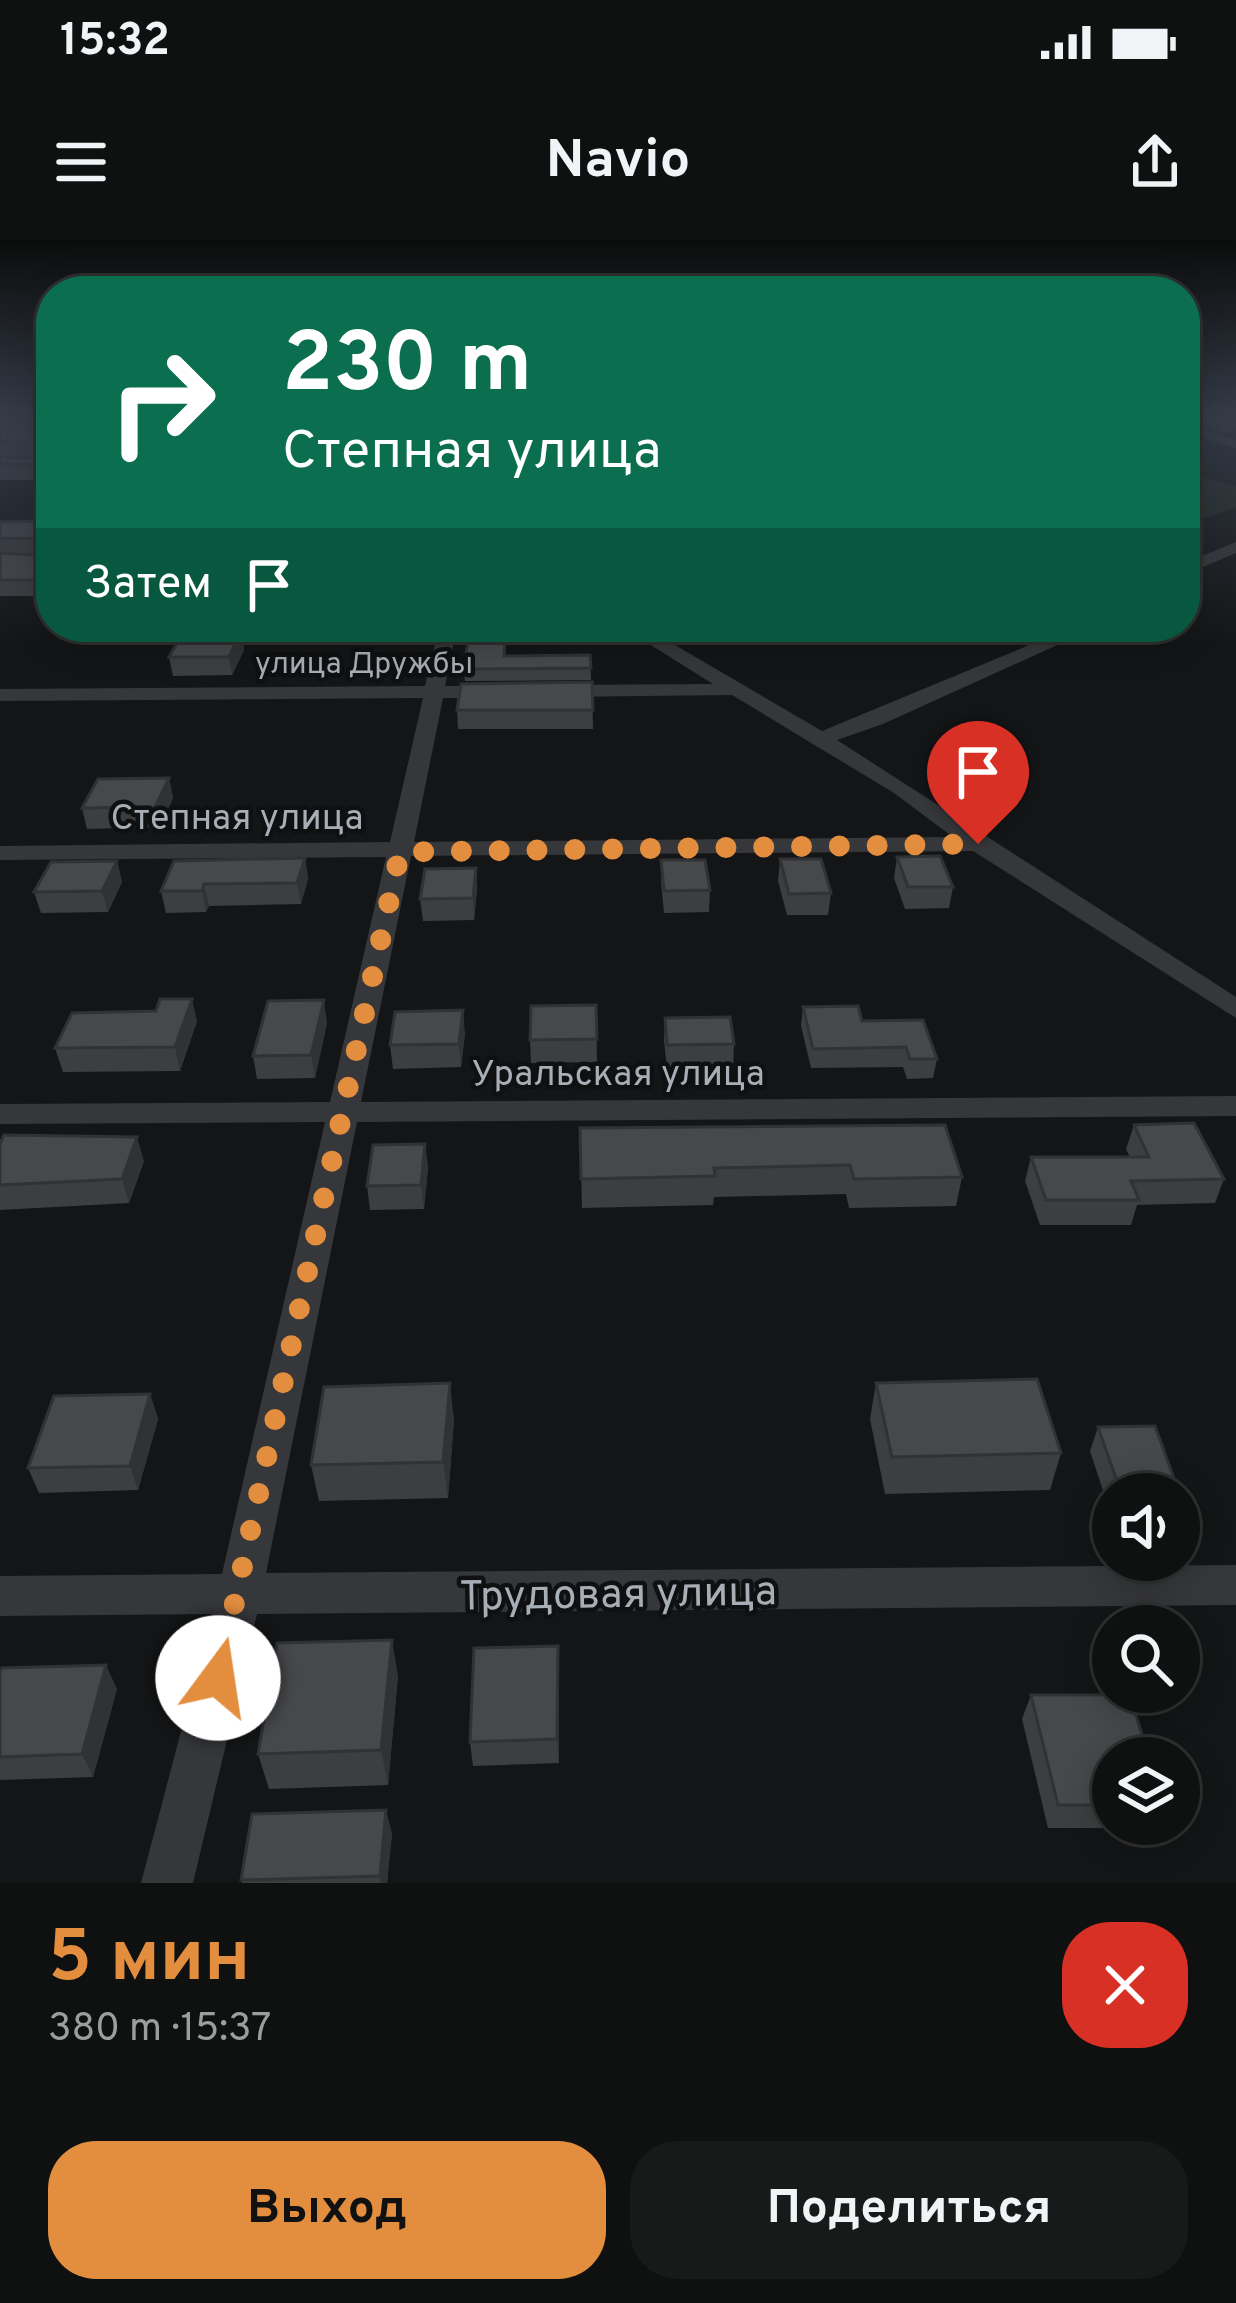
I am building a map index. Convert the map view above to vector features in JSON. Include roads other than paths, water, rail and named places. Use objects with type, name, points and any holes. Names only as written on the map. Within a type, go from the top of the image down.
[{"type":"street","points":[[1200,563],[1236,548]]},
{"type":"street","points":[[166,1883],[239,1595],[445,642]]},
{"type":"street","points":[[654,642],[902,788],[978,844],[1236,1009]]},
{"type":"street","points":[[817,740],[877,720],[1054,642]]},
{"type":"street","name":"улица Дружбы","points":[[0,695],[729,690]]},
{"type":"street","name":"Степная улица","points":[[0,854],[978,844]]},
{"type":"street","name":"Уральская улица","points":[[0,1114],[1236,1106]]},
{"type":"street","name":"Трудовая улица","points":[[0,1596],[1236,1586]]}]
